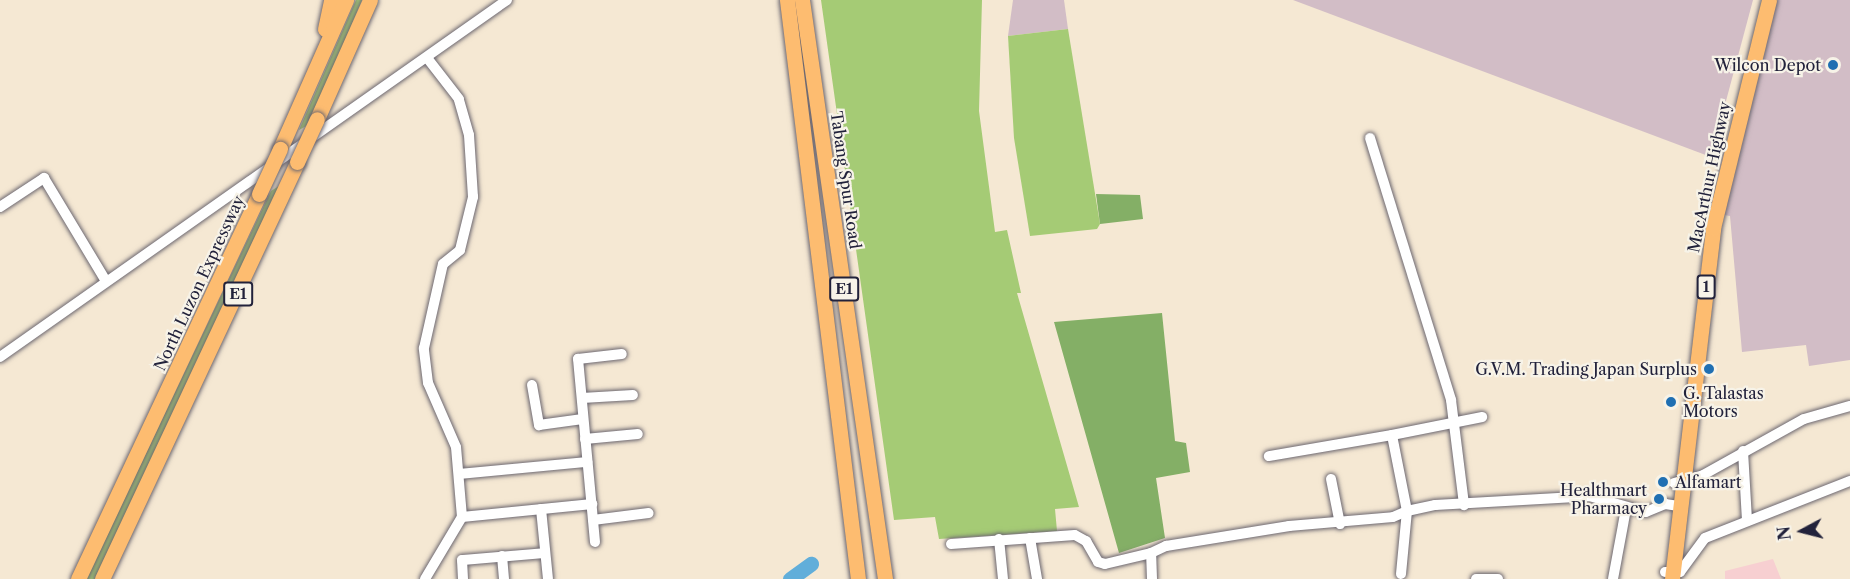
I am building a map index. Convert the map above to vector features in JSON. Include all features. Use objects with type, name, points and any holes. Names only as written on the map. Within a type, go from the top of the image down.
[{"type":"highway","points":[[293,117],[325,29],[331,0]]},
{"type":"highway","name":"North Luzon Expressway","points":[[78,579],[259,194],[346,0]]},
{"type":"highway","name":"E1","points":[[102,579],[317,119],[370,0]]},
{"type":"highway","name":"E1","points":[[787,0],[858,579]]},
{"type":"highway","name":"Tabang Spur Road","points":[[802,0],[885,579]]},
{"type":"highway","name":"MacArthur Highway","points":[[1679,483],[1705,228],[1760,0]]},
{"type":"highway","name":"MacArthur Highway","points":[[1668,576],[1675,506],[1713,228],[1769,0]]},
{"type":"street","points":[[0,357],[105,281],[428,59],[507,0]]},
{"type":"street","points":[[425,579],[462,517],[456,447],[436,405],[423,360],[443,264],[460,250],[473,197],[469,135],[459,99],[428,59]]},
{"type":"street","points":[[1370,138],[1442,363],[1455,424],[1464,505]]},
{"type":"street","points":[[0,207],[44,178],[76,225],[105,281]]},
{"type":"street","points":[[595,542],[578,359],[622,354]]},
{"type":"street","points":[[532,385],[539,425],[584,419]]},
{"type":"street","points":[[582,398],[633,395]]},
{"type":"street","points":[[1679,483],[1804,419],[1850,406]]},
{"type":"street","points":[[1269,456],[1455,424],[1482,417]]},
{"type":"street","points":[[585,439],[638,434]]},
{"type":"street","points":[[1392,435],[1407,511],[1401,574]]},
{"type":"street","points":[[1743,451],[1748,521]]},
{"type":"street","points":[[459,474],[587,462]]},
{"type":"street","points":[[1331,479],[1340,524]]},
{"type":"street","points":[[1668,576],[1680,572],[1705,538],[1850,481]]},
{"type":"street","points":[[951,544],[999,538],[1081,537],[1098,562],[1105,564],[1151,553],[1166,546],[1289,526],[1340,524],[1393,517],[1407,511],[1464,505],[1589,496],[1626,509],[1646,512],[1675,506]]},
{"type":"street","points":[[462,517],[592,504]]},
{"type":"street","points":[[541,509],[548,579]]},
{"type":"street","points":[[1612,579],[1626,509]]},
{"type":"street","points":[[593,520],[649,513]]},
{"type":"street","points":[[999,538],[1004,579]]},
{"type":"street","points":[[1029,538],[1037,579]]},
{"type":"street","points":[[463,579],[462,560],[545,553]]},
{"type":"street","points":[[1151,553],[1152,579]]},
{"type":"street","points":[[502,556],[504,579]]},
{"type":"street","points":[[1476,579],[1498,579]]},
{"type":"shaded area","points":[[1013,0],[1064,0],[1068,29],[1008,36]]},
{"type":"shaded area","points":[[1293,0],[1753,0],[1711,157]]},
{"type":"shaded area","points":[[1776,0],[1850,0],[1850,360],[1809,366],[1806,345],[1742,352],[1730,216],[1724,215]]},
{"type":"shaded area","points":[[1773,559],[1781,579],[1725,579],[1725,571]]},
{"type":"green space","points":[[356,0],[362,0],[310,124],[299,130]]},
{"type":"green space","points":[[821,0],[982,0],[979,111],[995,232],[1007,230],[1021,293],[1017,293],[1079,507],[1055,509],[1057,531],[939,539],[935,517],[894,520]]},
{"type":"green space","points":[[1068,29],[1100,224],[1097,229],[1030,236],[1014,138],[1008,36]]},
{"type":"green space","points":[[282,184],[95,579],[86,579],[271,191]]},
{"type":"green space","points":[[1096,194],[1140,195],[1143,219],[1100,224]]},
{"type":"green space","points":[[1162,313],[1175,441],[1186,443],[1190,472],[1156,478],[1165,538],[1119,553],[1054,322]]},
{"type":"waterway","points":[[790,579],[811,564]]},
{"type":"place","name":"Wilcon Depot","points":[[1833,65]]},
{"type":"place","name":"G.V.M. Trading Japan Surplus","points":[[1709,369]]},
{"type":"place","name":"G. Talastas Motors","points":[[1671,402]]},
{"type":"place","name":"Alfamart","points":[[1663,482]]},
{"type":"place","name":"Healthmart Pharmacy","points":[[1659,499]]}]
